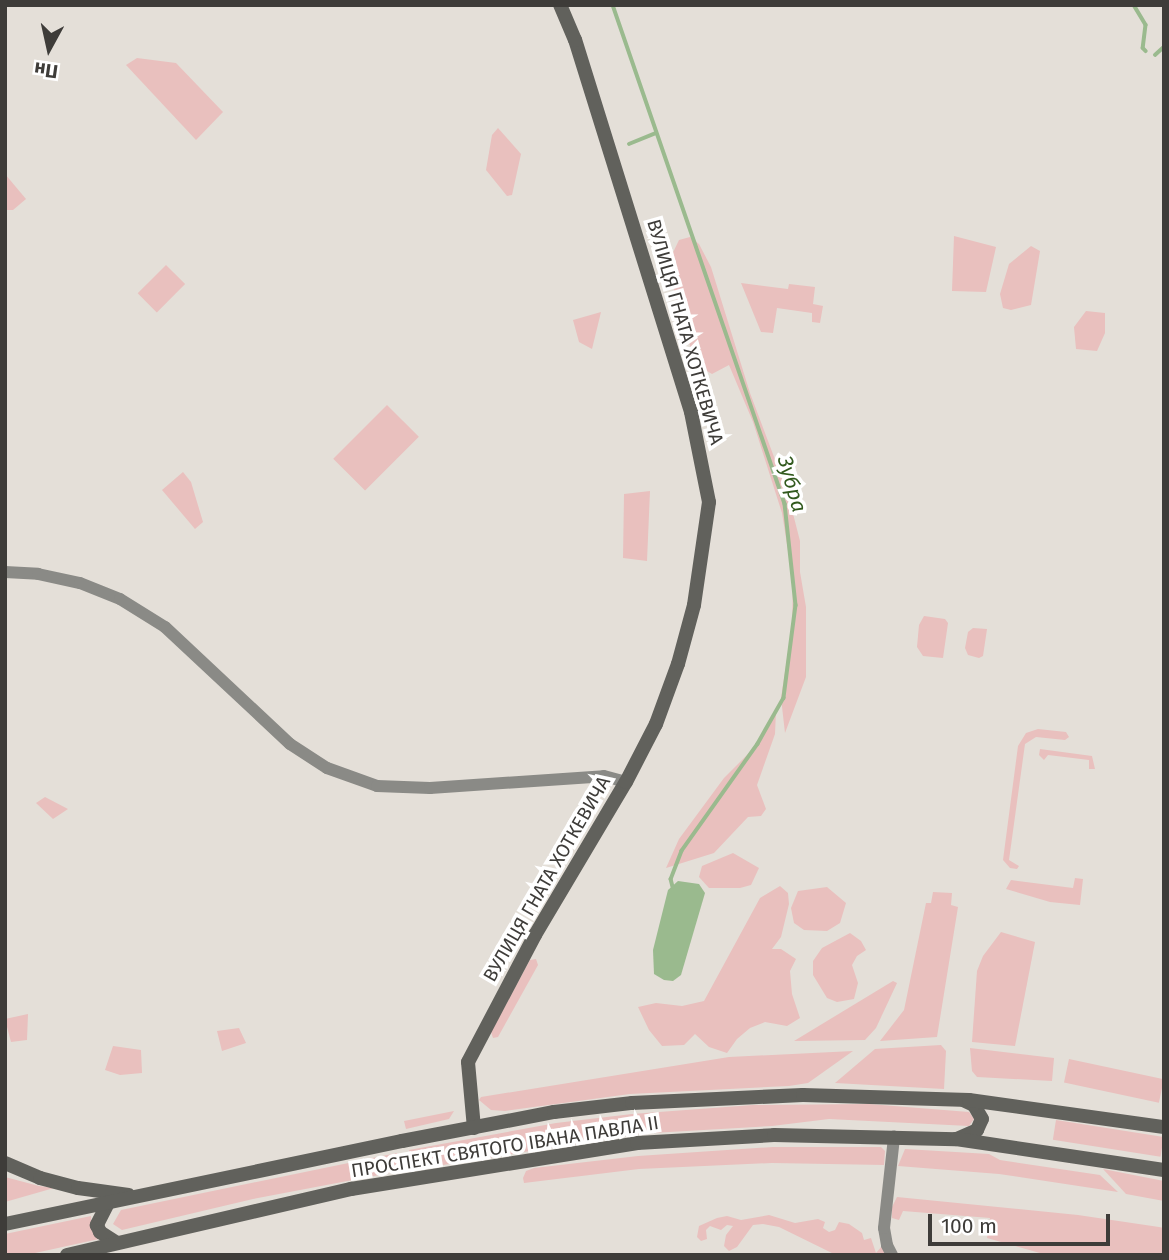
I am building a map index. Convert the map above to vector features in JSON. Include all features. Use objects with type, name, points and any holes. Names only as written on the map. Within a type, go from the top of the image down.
[{"type":"main road","name":"ВУЛИЦЯ ГНАТА ХОТКЕВИЧА","points":[[474,1128],[468,1062],[535,935],[626,782],[656,724],[680,656],[700,575],[709,502],[691,412],[575,40],[561,5]]},
{"type":"main road","name":"ПРОСПЕКТ СВЯТОГО ІВАНА ПАВЛА II","points":[[5,1224],[554,1112],[632,1103],[803,1095],[965,1101],[1057,1110],[1164,1127]]},
{"type":"main road","points":[[956,1139],[977,1130],[982,1119],[974,1105],[965,1101]]},
{"type":"main road","name":"ПРОСПЕКТ СВЯТОГО ІВАНА ПАВЛА II","points":[[67,1255],[351,1189],[637,1143],[774,1135],[956,1139],[1164,1170]]},
{"type":"main road","name":"ПРОСПЕКТ СВЯТОГО ІВАНА ПАВЛА II","points":[[5,1163],[40,1178],[78,1188],[141,1196]]},
{"type":"main road","points":[[108,1203],[96,1225],[100,1233],[117,1243]]},
{"type":"street","points":[[5,572],[38,574],[80,583],[120,599],[165,627],[290,744],[327,768],[377,786],[430,788],[604,776],[626,782]]},
{"type":"street","points":[[892,1255],[884,1228],[894,1137]]},
{"type":"shaded area","points":[[137,58],[176,63],[223,112],[196,140],[126,65]]},
{"type":"shaded area","points":[[498,128],[521,154],[512,195],[507,196],[486,170],[492,135]]},
{"type":"shaded area","points":[[5,174],[26,199],[13,210],[5,210]]},
{"type":"shaded area","points":[[954,236],[996,247],[986,292],[952,291]]},
{"type":"shaded area","points":[[690,237],[699,244],[711,267],[750,393],[788,494],[800,541],[800,572],[806,607],[806,677],[785,733],[781,698],[792,626],[793,582],[782,513],[753,422],[729,365],[712,374],[698,366],[689,343],[667,265],[679,240]]},
{"type":"shaded area","points":[[1031,246],[1040,251],[1031,305],[1011,310],[1003,308],[1000,294],[1009,264]]},
{"type":"shaded area","points":[[166,265],[185,284],[157,312],[138,293]]},
{"type":"shaded area","points":[[741,283],[788,289],[789,284],[815,287],[813,304],[823,306],[820,323],[812,322],[812,313],[777,308],[773,333],[761,332]]},
{"type":"shaded area","points":[[1086,311],[1105,313],[1105,333],[1097,351],[1076,349],[1074,327]]},
{"type":"shaded area","points":[[601,312],[592,349],[579,342],[573,320]]},
{"type":"shaded area","points":[[387,405],[419,437],[365,491],[333,459]]},
{"type":"shaded area","points":[[183,472],[191,482],[203,522],[195,529],[162,490]]},
{"type":"shaded area","points":[[650,491],[647,561],[623,558],[624,494]]},
{"type":"shaded area","points":[[924,616],[945,619],[948,623],[943,658],[923,656],[917,647],[919,625]]},
{"type":"shaded area","points":[[973,628],[987,629],[983,656],[979,658],[968,655],[965,648],[968,632]]},
{"type":"shaded area","points":[[776,711],[775,734],[757,785],[766,809],[761,816],[748,817],[714,853],[666,868],[679,839],[724,778],[758,744]]},
{"type":"shaded area","points":[[1038,729],[1066,732],[1069,737],[1065,740],[1036,737],[1025,744],[1009,860],[1019,866],[1017,869],[1010,868],[1003,860],[1018,746],[1026,733]]},
{"type":"shaded area","points":[[1040,749],[1092,756],[1095,769],[1089,769],[1089,760],[1048,755],[1044,760],[1039,755]]},
{"type":"shaded area","points":[[45,797],[68,809],[53,819],[36,803]]},
{"type":"shaded area","points":[[733,853],[759,868],[751,885],[740,888],[709,888],[699,877],[702,866]]},
{"type":"shaded area","points":[[1075,878],[1083,879],[1080,905],[1050,902],[1006,889],[1011,880],[1073,888]]},
{"type":"shaded area","points":[[678,881],[699,884],[705,893],[681,975],[673,981],[664,980],[654,974],[653,950],[668,890]]},
{"type":"shaded area","points":[[780,886],[788,893],[789,904],[781,937],[772,949],[781,949],[796,959],[790,971],[792,994],[800,1018],[787,1026],[765,1022],[750,1028],[737,1039],[727,1053],[709,1047],[695,1034],[684,1045],[662,1046],[649,1030],[638,1007],[656,1003],[682,1006],[704,1001],[760,898]]},
{"type":"shaded area","points":[[827,887],[846,903],[840,923],[827,931],[804,930],[794,923],[791,908],[798,891]]},
{"type":"shaded area","points":[[933,892],[952,893],[951,905],[958,907],[937,1037],[880,1041],[904,1010],[926,903],[931,903]]},
{"type":"shaded area","points":[[1001,932],[1035,942],[1015,1046],[972,1042],[977,971],[983,956]]},
{"type":"shaded area","points":[[850,933],[861,941],[866,950],[857,956],[852,965],[858,983],[854,999],[837,1002],[827,998],[813,975],[813,961],[822,948]]},
{"type":"shaded area","points":[[536,959],[538,965],[498,1037],[493,1038],[491,1032],[530,960]]},
{"type":"shaded area","points":[[893,981],[897,983],[876,1028],[865,1040],[794,1041]]},
{"type":"shaded area","points":[[28,1014],[27,1040],[11,1042],[5,1019]]},
{"type":"shaded area","points":[[239,1028],[246,1043],[222,1051],[217,1031]]},
{"type":"shaded area","points":[[941,1045],[946,1051],[944,1089],[835,1083],[875,1049]]},
{"type":"shaded area","points":[[113,1046],[141,1050],[142,1073],[120,1075],[105,1070]]},
{"type":"shaded area","points":[[970,1048],[1054,1058],[1052,1081],[977,1077],[972,1071]]},
{"type":"shaded area","points":[[853,1051],[808,1083],[789,1086],[630,1094],[505,1111],[491,1110],[479,1100],[481,1097],[729,1057]]},
{"type":"shaded area","points":[[1069,1059],[1164,1079],[1159,1103],[1064,1082]]},
{"type":"shaded area","points":[[869,1104],[969,1112],[974,1119],[969,1126],[829,1119],[772,1126],[635,1134],[412,1170],[409,1150],[556,1123],[632,1114],[753,1105]]},
{"type":"shaded area","points":[[454,1111],[449,1119],[406,1129],[404,1121]]},
{"type":"shaded area","points":[[1056,1120],[1164,1137],[1161,1157],[1053,1140]]},
{"type":"shaded area","points":[[773,1147],[881,1147],[885,1151],[884,1165],[772,1163],[639,1169],[524,1183],[523,1178],[526,1171],[534,1168],[638,1156]]},
{"type":"shaded area","points":[[905,1149],[989,1154],[1000,1160],[1100,1175],[1118,1192],[999,1174],[898,1166]]},
{"type":"shaded area","points":[[397,1153],[400,1171],[253,1199],[122,1230],[113,1224],[121,1210]]},
{"type":"shaded area","points":[[1103,1169],[1164,1181],[1164,1201],[1126,1194]]},
{"type":"shaded area","points":[[5,1177],[39,1186],[54,1188],[5,1202]]},
{"type":"shaded area","points":[[897,1197],[1078,1215],[1164,1228],[1164,1255],[1047,1255],[987,1238],[990,1218],[903,1211],[899,1220],[892,1218],[892,1207]]},
{"type":"shaded area","points":[[769,1215],[795,1223],[818,1219],[825,1222],[823,1228],[829,1232],[835,1230],[839,1222],[849,1224],[862,1233],[864,1240],[871,1238],[876,1253],[882,1246],[886,1255],[836,1255],[779,1227],[763,1224],[753,1225],[737,1247],[729,1251],[724,1246],[726,1235],[733,1226],[727,1225],[721,1230],[710,1226],[706,1230],[707,1239],[701,1241],[697,1237],[699,1226],[717,1218],[727,1216],[741,1220]]},
{"type":"shaded area","points":[[91,1216],[92,1231],[99,1239],[26,1255],[5,1255],[5,1234]]},
{"type":"waterway","name":"Зубра","points":[[613,5],[785,504],[796,605],[784,698],[758,744],[682,851],[671,879],[673,887]]},
{"type":"waterway","points":[[1134,5],[1146,25],[1143,48],[1146,51]]},
{"type":"waterway","points":[[1155,55],[1164,47]]},
{"type":"waterway","points":[[629,144],[656,133]]}]
